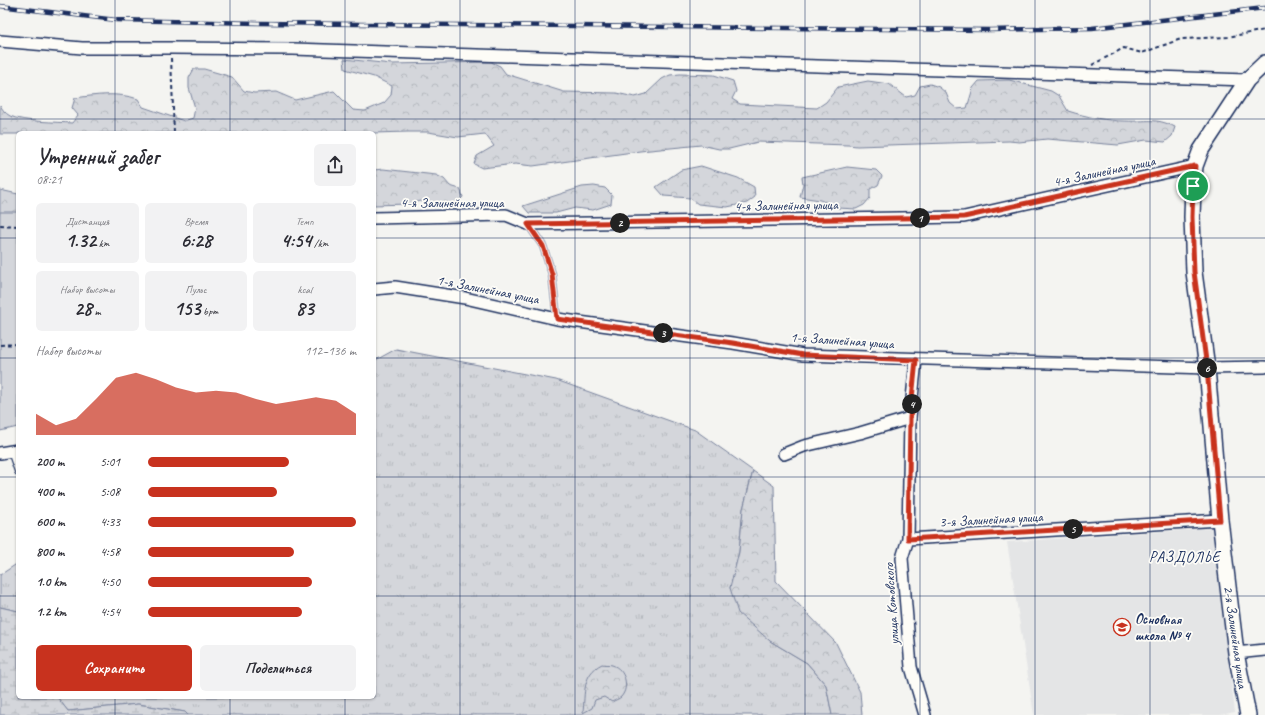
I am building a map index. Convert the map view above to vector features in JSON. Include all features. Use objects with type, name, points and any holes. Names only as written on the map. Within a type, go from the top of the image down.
[{"type":"street","points":[[0,41],[82,48],[300,49],[1247,80]]},
{"type":"street","name":"2-я Залинейная улица","points":[[1248,715],[1236,653],[1220,520],[1207,368],[1194,272],[1192,217],[1195,166],[1201,150],[1247,80],[1265,63]]},
{"type":"street","name":"4-я Залинейная улица","points":[[376,218],[506,215],[528,224],[964,217],[1195,166]]},
{"type":"street","name":"1-я Залинейная улица","points":[[376,289],[395,287],[465,298],[557,319],[733,343],[803,355],[916,360],[1207,368],[1265,367]]},
{"type":"street","name":"улица Котовского","points":[[916,360],[910,418],[908,539],[902,558],[911,667],[925,715]]},
{"type":"street","points":[[784,454],[804,446],[860,433],[910,418]]},
{"type":"street","name":"3-я Залинейная улица","points":[[908,539],[1220,520]]},
{"type":"street","points":[[1236,653],[1265,650]]},
{"type":"lane","points":[[528,224],[543,246],[552,274],[557,319]]},
{"type":"lane","points":[[10,452],[16,467]]},
{"type":"path","points":[[1078,75],[1096,61],[1124,48],[1142,53],[1182,39],[1228,37],[1265,30]]},
{"type":"path","points":[[172,48],[171,62],[174,131]]},
{"type":"path","points":[[0,226],[16,226]]},
{"type":"path","points":[[0,345],[16,344]]},
{"type":"shaded area","name":"Основная школа № 4","points":[[1212,528],[1235,712],[1220,715],[1034,715],[1007,542]]},
{"type":"green space","points":[[344,59],[392,64],[491,62],[500,66],[506,74],[564,92],[616,93],[635,97],[646,94],[662,79],[670,75],[714,75],[733,81],[736,91],[732,99],[740,104],[817,108],[826,102],[838,87],[868,81],[889,84],[906,97],[915,95],[920,86],[930,84],[939,87],[946,93],[950,103],[957,109],[967,108],[973,88],[979,81],[1009,80],[1051,91],[1059,96],[1068,111],[1075,113],[1112,120],[1156,121],[1175,127],[1172,136],[1165,142],[1146,140],[1118,145],[1047,139],[1019,142],[1009,141],[857,146],[758,142],[729,149],[719,149],[701,145],[640,151],[533,166],[515,164],[482,168],[474,164],[477,156],[494,146],[485,134],[458,137],[428,132],[376,133],[376,131],[16,131],[16,134],[0,134],[0,105],[7,114],[16,118],[31,121],[72,123],[78,115],[72,108],[75,98],[99,95],[123,95],[138,99],[143,107],[184,121],[193,118],[195,108],[189,88],[189,78],[194,69],[204,69],[232,77],[244,91],[254,93],[276,92],[295,100],[334,91],[353,110],[365,111],[384,103],[391,95],[392,86],[374,77],[345,69]]},
{"type":"green space","points":[[701,166],[738,178],[754,187],[755,197],[747,203],[727,207],[698,204],[690,198],[664,196],[656,187],[681,170]]},
{"type":"green space","points":[[847,167],[876,170],[882,176],[878,185],[870,189],[870,198],[864,205],[856,209],[838,208],[820,200],[800,197],[803,184],[802,177]]},
{"type":"green space","points":[[383,169],[436,175],[444,179],[450,186],[460,189],[463,197],[456,204],[438,206],[420,201],[408,204],[376,205],[376,170]]},
{"type":"green space","points":[[594,186],[605,188],[612,195],[611,204],[593,210],[575,208],[556,213],[529,213],[523,206],[582,187]]},
{"type":"green space","points":[[0,190],[16,194],[16,218],[0,215]]},
{"type":"green space","points":[[0,212],[16,212],[16,427],[0,431]]},
{"type":"green space","points":[[396,349],[556,380],[695,430],[753,471],[743,509],[739,552],[730,588],[770,641],[807,663],[826,685],[832,715],[188,715],[185,712],[138,704],[68,711],[59,699],[376,699],[376,360]]},
{"type":"green space","points":[[753,471],[774,486],[776,581],[836,643],[860,692],[862,715],[832,715],[826,685],[807,663],[770,641],[738,613],[730,588],[739,552],[743,509]]},
{"type":"green space","points":[[16,564],[16,611],[0,607],[0,575]]},
{"type":"green space","points":[[0,607],[16,611],[16,699],[59,699],[68,711],[138,704],[185,712],[188,715],[0,715]]},
{"type":"green space","points":[[602,664],[612,665],[620,670],[626,684],[624,693],[620,698],[612,702],[604,697],[595,700],[592,708],[583,713],[585,691],[588,679],[591,673]]},
{"type":"railway","points":[[0,6],[116,20],[258,23],[990,30],[1092,28],[1265,8]]},
{"type":"place","name":"Основная школа № 4","points":[[1122,627]]},
{"type":"district","name":"РАЗДОЛЬЕ","points":[[1185,557]]},
{"type":"route","points":[[1195,166],[1193,186],[1192,217],[1194,272],[1207,368],[1220,520],[908,539],[910,418],[916,360],[803,355],[733,343],[557,319],[552,274],[543,246],[528,224],[964,217],[1195,166]]}]
